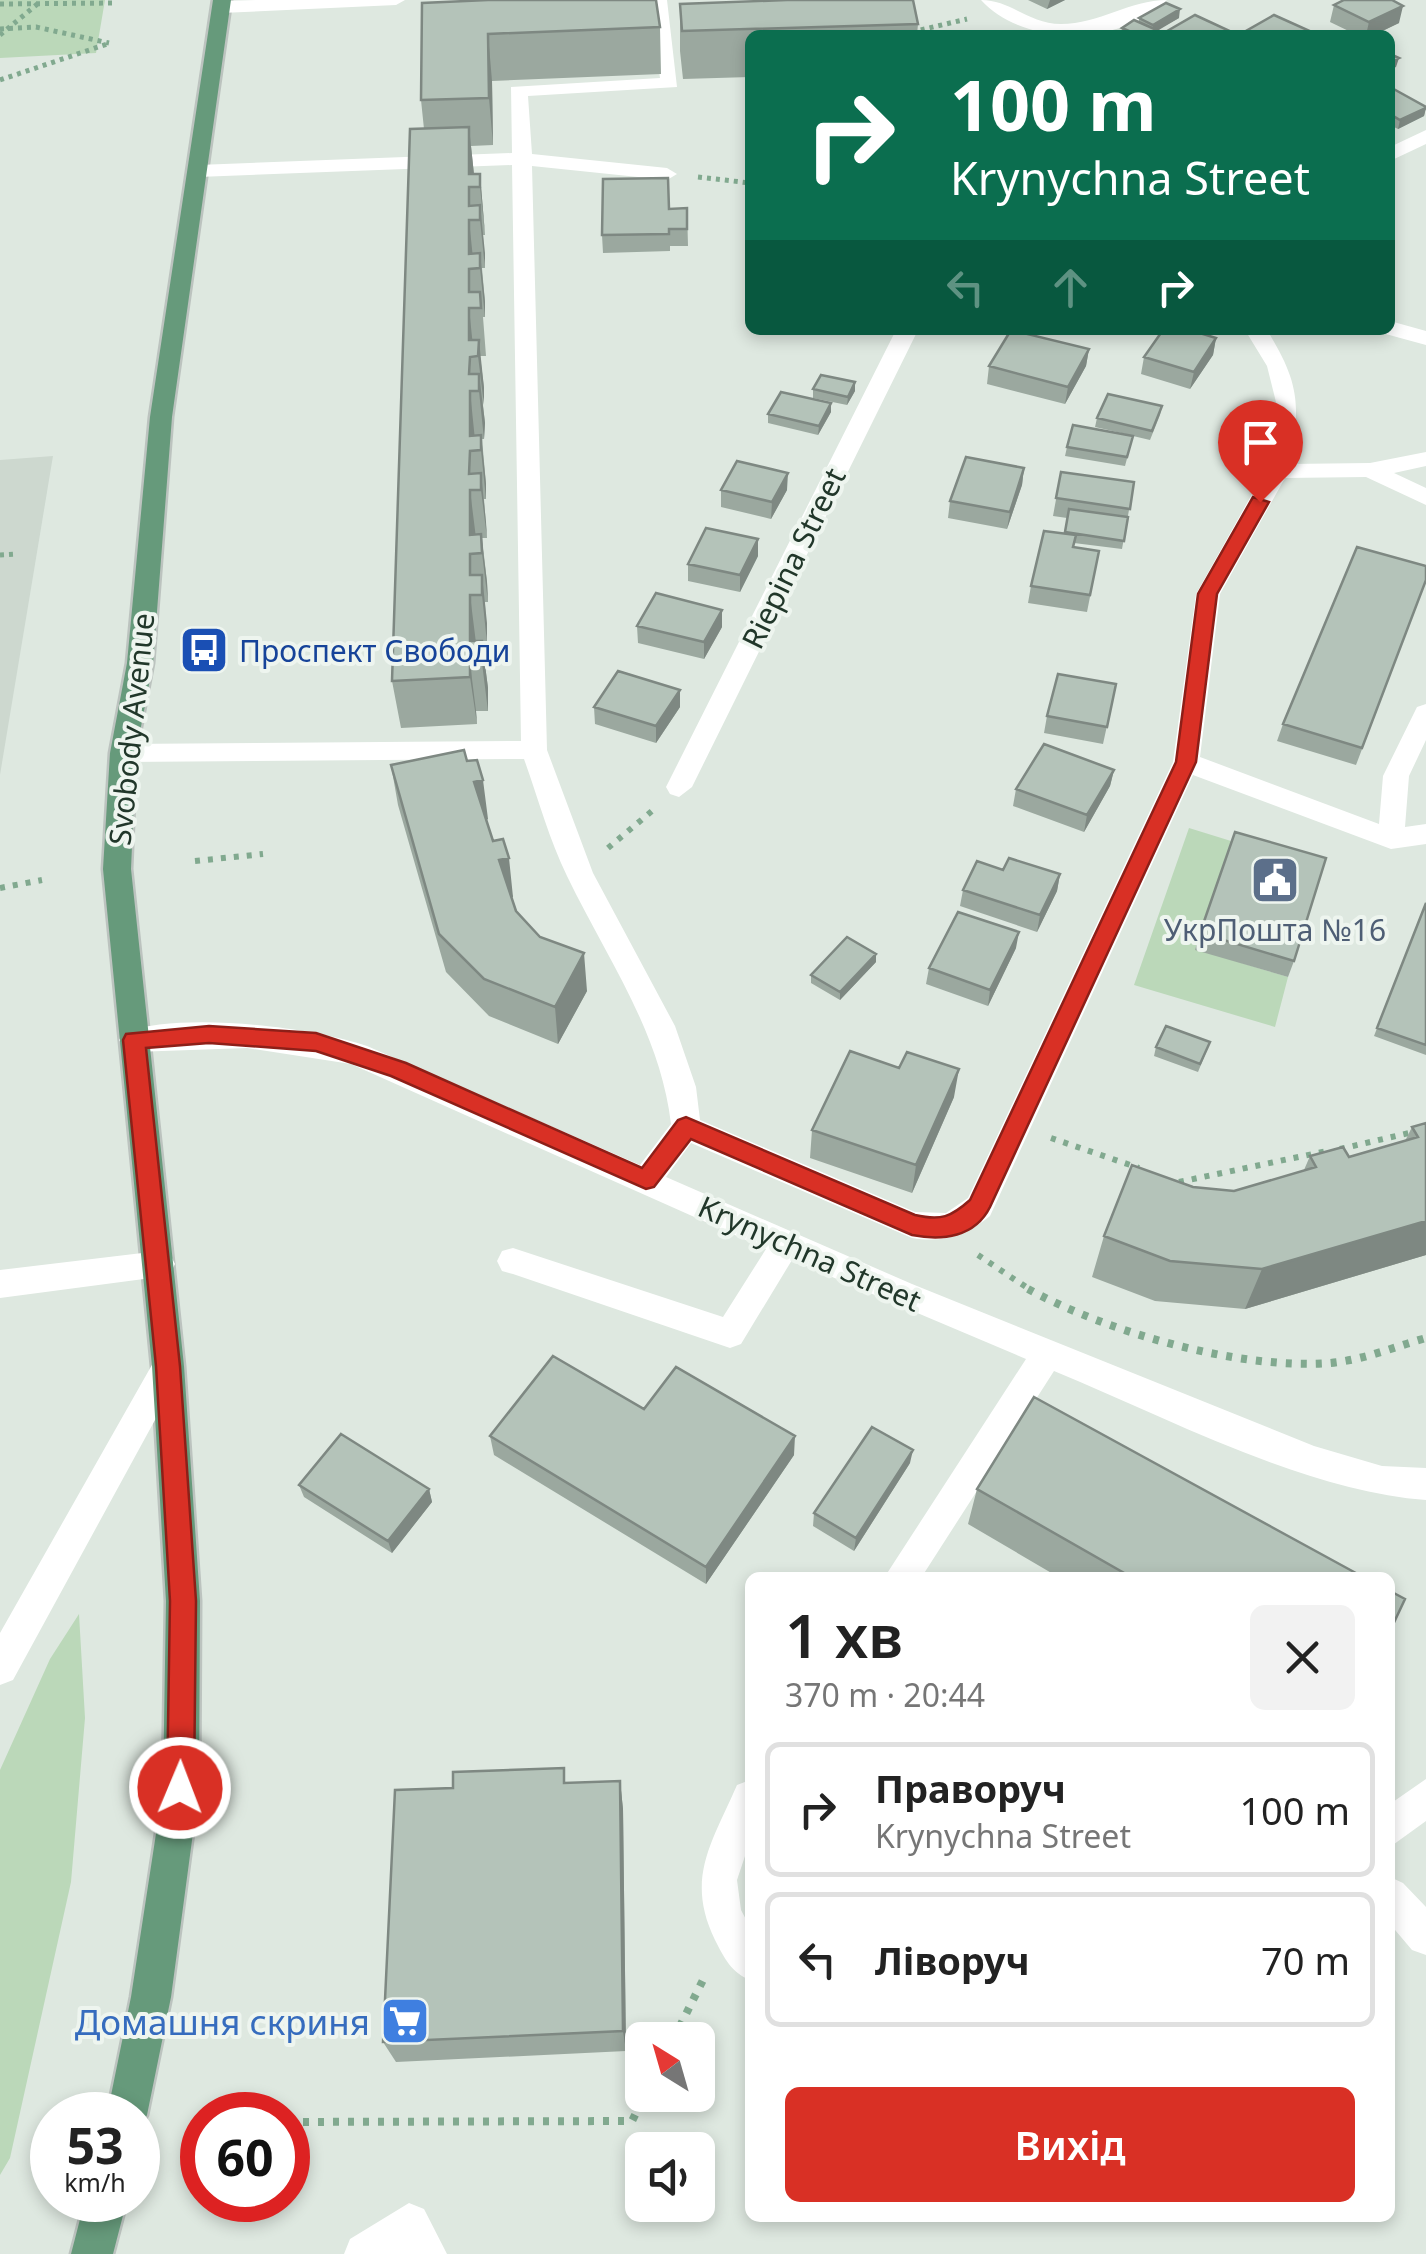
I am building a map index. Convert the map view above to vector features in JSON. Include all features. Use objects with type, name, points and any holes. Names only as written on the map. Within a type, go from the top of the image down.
[{"type":"main road","name":"Svobody Avenue","points":[[132,2092],[151,1998],[180,1788],[183,1601],[168,1366],[117,869],[124,753],[140,663],[161,418],[222,3]]},
{"type":"main road","points":[[92,2254],[100,2222]]},
{"type":"street","points":[[222,3],[396,0]]},
{"type":"street","points":[[646,1180],[686,1127],[682,1087],[661,1026],[579,873],[534,750],[518,91],[670,83],[672,43],[658,0]]},
{"type":"street","points":[[990,0],[1024,30],[1091,27],[1124,20],[1158,0]]},
{"type":"street","points":[[1395,152],[1426,136]]},
{"type":"street","points":[[198,171],[522,159],[667,174]]},
{"type":"street","points":[[1395,329],[1426,338]]},
{"type":"street","name":"Riepina Street","points":[[680,787],[905,335]]},
{"type":"street","points":[[686,1127],[912,1225],[937,1230],[958,1225],[979,1207],[1186,762],[1208,594],[1277,471],[1289,410],[1278,366],[1259,335]]},
{"type":"street","points":[[1277,471],[1370,470],[1426,459]]},
{"type":"street","points":[[1370,470],[1426,497]]},
{"type":"street","points":[[1391,839],[1396,776],[1426,713]]},
{"type":"street","points":[[124,753],[534,750]]},
{"type":"street","points":[[1186,762],[1391,839],[1426,834]]},
{"type":"street","name":"Krynychna Street","points":[[134,1040],[209,1035],[316,1042],[398,1070],[785,1244],[1312,1461],[1382,1481],[1426,1484]]},
{"type":"street","points":[[512,1261],[730,1334],[785,1244]]},
{"type":"street","points":[[0,1284],[158,1264]]},
{"type":"street","points":[[915,1572],[1048,1353]]},
{"type":"street","points":[[0,1668],[168,1366]]},
{"type":"street","points":[[1395,1824],[1426,1796]]},
{"type":"street","points":[[739,1946],[714,1886],[745,1810]]},
{"type":"street","points":[[1395,1902],[1426,1936]]},
{"type":"street","points":[[365,2254],[409,2224],[426,2254]]},
{"type":"path","points":[[0,32],[41,1]]},
{"type":"path","points":[[0,4],[115,2]]},
{"type":"path","points":[[0,80],[110,44],[36,27],[8,28]]},
{"type":"path","points":[[667,174],[745,182]]},
{"type":"path","points":[[0,555],[18,554]]},
{"type":"path","points":[[579,873],[680,787]]},
{"type":"path","points":[[195,861],[262,854]]},
{"type":"path","points":[[0,888],[42,880]]},
{"type":"path","points":[[1017,1127],[1146,1171]]},
{"type":"path","points":[[1164,1177],[1183,1184],[1409,1133],[1426,1139]]},
{"type":"path","points":[[958,1225],[980,1258],[1012,1282],[1086,1312],[1208,1352],[1324,1364],[1426,1338]]},
{"type":"path","points":[[686,2022],[739,1946]]},
{"type":"path","points":[[310,2122],[632,2122],[637,2112]]},
{"type":"shaded area","points":[[53,456],[0,775],[0,460]]},
{"type":"green space","points":[[0,0],[105,0],[96,53],[0,58]]},
{"type":"green space","points":[[1189,828],[1231,841],[1196,949],[1288,977],[1275,1027],[1134,985]]},
{"type":"green space","points":[[79,1614],[85,1718],[71,1882],[10,2158],[0,2175],[0,1770],[50,1659]]},
{"type":"building","points":[[656,0],[660,27],[488,34],[489,98],[421,100],[422,3]]},
{"type":"building","points":[[913,0],[918,24],[682,31],[680,4]]},
{"type":"building","points":[[1344,0],[1392,0],[1403,6],[1369,22],[1334,5]]},
{"type":"building","points":[[1166,3],[1180,9],[1153,25],[1139,18]]},
{"type":"building","points":[[1195,15],[1228,30],[1169,30]]},
{"type":"building","points":[[1274,15],[1308,30],[1248,30]]},
{"type":"building","points":[[1134,20],[1157,30],[1127,30],[1122,28]]},
{"type":"building","points":[[1395,90],[1426,107],[1400,120],[1395,117]]},
{"type":"building","points":[[469,127],[469,174],[480,174],[480,187],[469,187],[469,206],[480,205],[480,220],[469,220],[469,254],[480,253],[480,268],[469,269],[469,292],[480,292],[481,308],[469,308],[469,340],[479,340],[478,356],[470,357],[469,374],[479,374],[479,391],[470,391],[470,436],[481,435],[481,450],[470,451],[469,474],[481,473],[481,490],[470,490],[470,535],[481,534],[482,553],[470,554],[470,575],[482,575],[482,595],[470,595],[470,641],[482,641],[482,663],[470,663],[470,677],[392,681],[410,129]]},
{"type":"building","points":[[668,178],[669,209],[687,208],[687,229],[669,229],[669,234],[602,235],[603,179]]},
{"type":"building","points":[[1008,335],[1032,335],[1089,349],[1068,387],[989,366]]},
{"type":"building","points":[[1159,335],[1216,338],[1194,372],[1144,357]]},
{"type":"building","points":[[821,375],[855,382],[848,397],[813,389]]},
{"type":"building","points":[[781,392],[831,403],[819,426],[768,414]]},
{"type":"building","points":[[1108,394],[1162,406],[1152,431],[1097,418]]},
{"type":"building","points":[[1073,425],[1133,436],[1127,457],[1067,447]]},
{"type":"building","points":[[966,457],[1024,468],[1010,512],[950,501]]},
{"type":"building","points":[[737,461],[788,473],[772,502],[721,490]]},
{"type":"building","points":[[1061,472],[1134,482],[1130,509],[1056,498]]},
{"type":"building","points":[[1069,509],[1128,517],[1124,541],[1065,532]]},
{"type":"building","points":[[706,528],[758,539],[740,575],[688,564]]},
{"type":"building","points":[[1044,531],[1076,535],[1073,547],[1099,551],[1090,595],[1031,586]]},
{"type":"building","points":[[1357,547],[1426,566],[1426,580],[1362,748],[1283,724]]},
{"type":"building","points":[[656,593],[722,610],[704,642],[637,626]]},
{"type":"building","points":[[618,671],[680,690],[656,726],[594,707]]},
{"type":"building","points":[[1058,674],[1116,684],[1107,727],[1047,716]]},
{"type":"building","points":[[1044,744],[1114,770],[1087,815],[1016,789]]},
{"type":"building","points":[[464,750],[467,761],[477,760],[483,780],[474,782],[493,841],[503,839],[509,858],[499,860],[516,911],[540,937],[584,953],[555,1007],[484,979],[439,934],[391,765]]},
{"type":"building","points":[[1235,832],[1326,858],[1294,961],[1200,933]]},
{"type":"building","points":[[1009,858],[1060,874],[1040,915],[963,890],[977,861],[1003,870]]},
{"type":"building","points":[[1426,903],[1426,1045],[1377,1028]]},
{"type":"building","points":[[958,912],[1019,932],[990,990],[929,968]]},
{"type":"building","points":[[847,937],[876,954],[840,992],[811,975]]},
{"type":"building","points":[[1166,1026],[1210,1042],[1200,1064],[1156,1047]]},
{"type":"building","points":[[850,1051],[899,1068],[907,1052],[959,1069],[916,1165],[812,1130]]},
{"type":"building","points":[[1426,1123],[1426,1221],[1262,1269],[1170,1261],[1104,1236],[1132,1165],[1193,1187],[1234,1191],[1316,1167],[1310,1156],[1343,1147],[1349,1157],[1418,1137],[1412,1127]]},
{"type":"building","points":[[553,1356],[644,1409],[676,1367],[795,1436],[706,1567],[490,1436]]},
{"type":"building","points":[[1034,1397],[1354,1572],[1122,1572],[977,1489]]},
{"type":"building","points":[[872,1427],[913,1450],[856,1538],[814,1513]]},
{"type":"building","points":[[341,1434],[429,1489],[388,1541],[299,1485]]},
{"type":"building","points":[[1395,1594],[1405,1599],[1395,1620]]},
{"type":"building","points":[[564,1768],[564,1783],[620,1781],[623,2031],[383,2042],[395,1790],[453,1788],[453,1772]]},
{"type":"place","name":"Проспект Свободи","points":[[204,650]]},
{"type":"place","name":"УкрПошта №16","points":[[1275,880]]},
{"type":"place","name":"Домашня скриня","points":[[405,2021]]},
{"type":"route","points":[[180,1788],[183,1601],[168,1366],[134,1040],[209,1035],[316,1042],[398,1070],[646,1180],[686,1127],[912,1225],[937,1230],[958,1225],[979,1207],[1186,762],[1208,594],[1260,502]]}]
